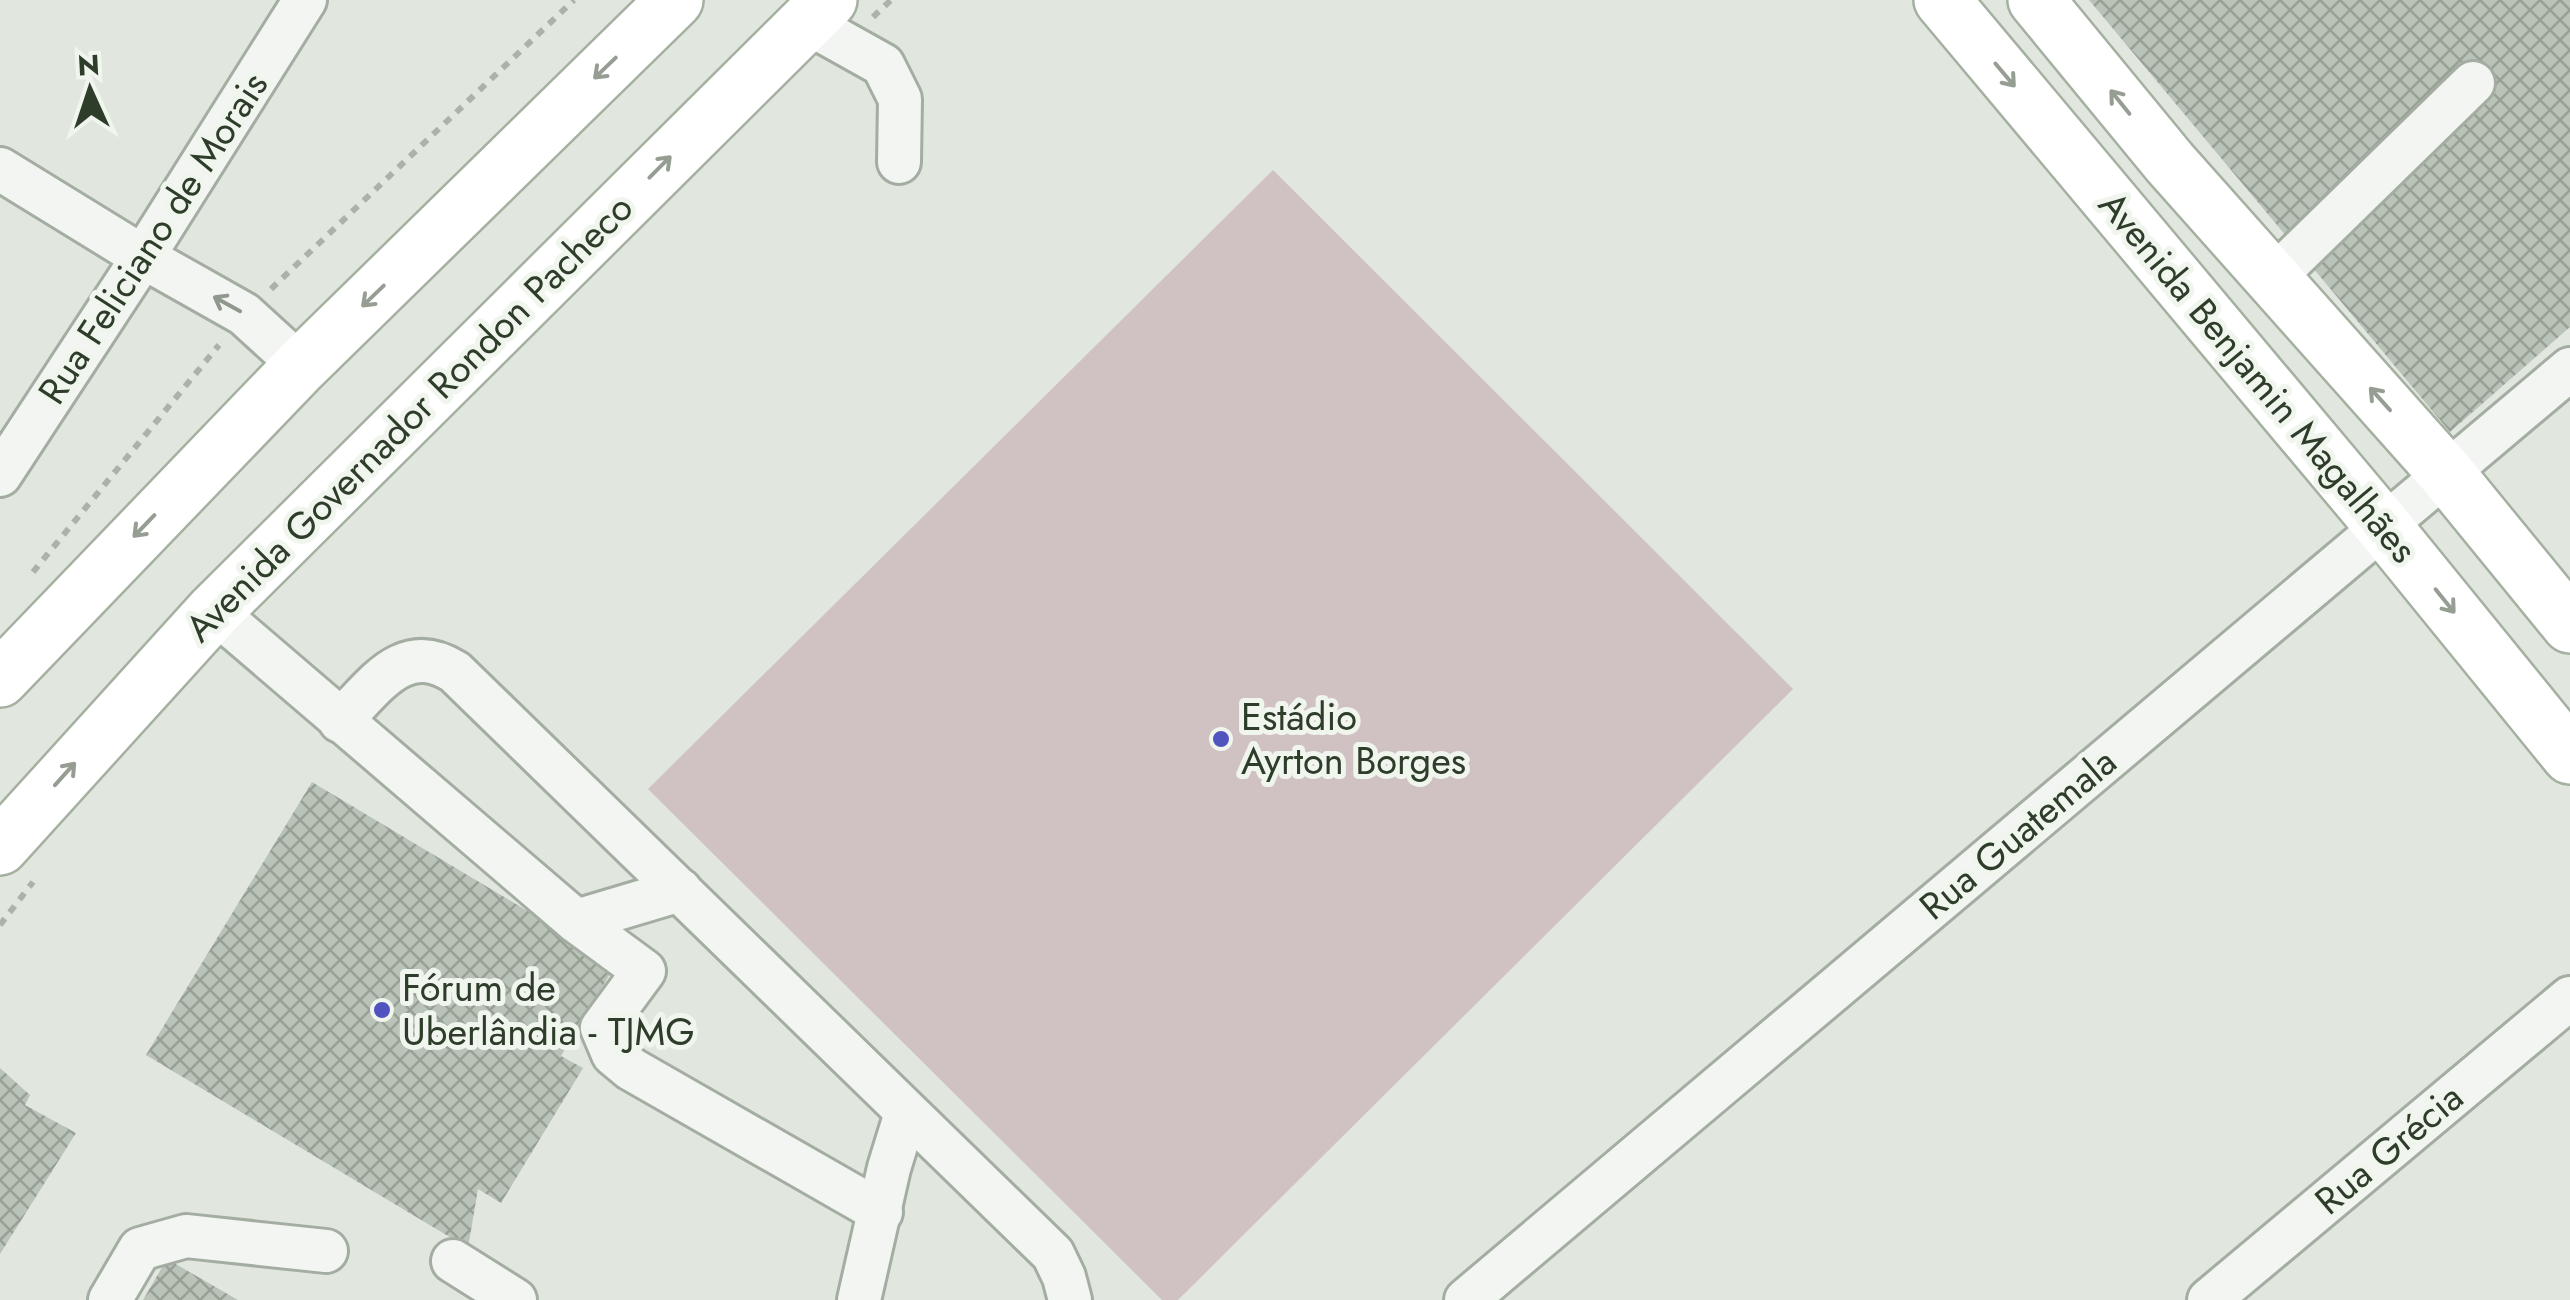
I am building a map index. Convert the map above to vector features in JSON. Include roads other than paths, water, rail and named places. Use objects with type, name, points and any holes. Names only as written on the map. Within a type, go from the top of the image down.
[{"type":"main road","points":[[0,679],[301,366],[675,0]]},
{"type":"main road","name":"Avenida Benjamin Magalhães","points":[[1942,0],[2383,526],[2570,756]]},
{"type":"main road","name":"Avenida Benjamin Magalhães","points":[[2048,4],[2170,163],[2445,472],[2570,625]]},
{"type":"main road","name":"Avenida Governador Rondon Pacheco","points":[[0,846],[214,611],[818,11]]},
{"type":"main road","points":[[2116,208],[2170,163]]},
{"type":"street","name":"Rua Feliciano de Morais","points":[[0,475],[143,258],[305,0]]},
{"type":"street","points":[[818,11],[882,65],[900,98],[900,162]]},
{"type":"street","points":[[2273,278],[2473,82]]},
{"type":"street","points":[[0,169],[143,258],[244,314],[301,366]]},
{"type":"street","name":"Rua Guatemala","points":[[1466,1300],[2570,369]]},
{"type":"street","points":[[214,611],[576,921],[644,971],[602,1028],[613,1054],[631,1069],[880,1212]]},
{"type":"street","points":[[340,722],[397,666],[411,660],[441,664],[455,672],[1053,1254],[1070,1300]]},
{"type":"street","points":[[576,921],[680,890]]},
{"type":"street","name":"Rua Grécia","points":[[2208,1300],[2570,998]]},
{"type":"street","points":[[859,1300],[889,1168],[906,1113]]},
{"type":"street","points":[[110,1300],[140,1249],[186,1236],[326,1251]]},
{"type":"street","points":[[453,1261],[515,1300]]},
{"type":"place","name":"Estádio Ayrton Borges","points":[[1221,739]]},
{"type":"place","name":"Fórum de Uberlândia - TJMG","points":[[382,1010]]}]
